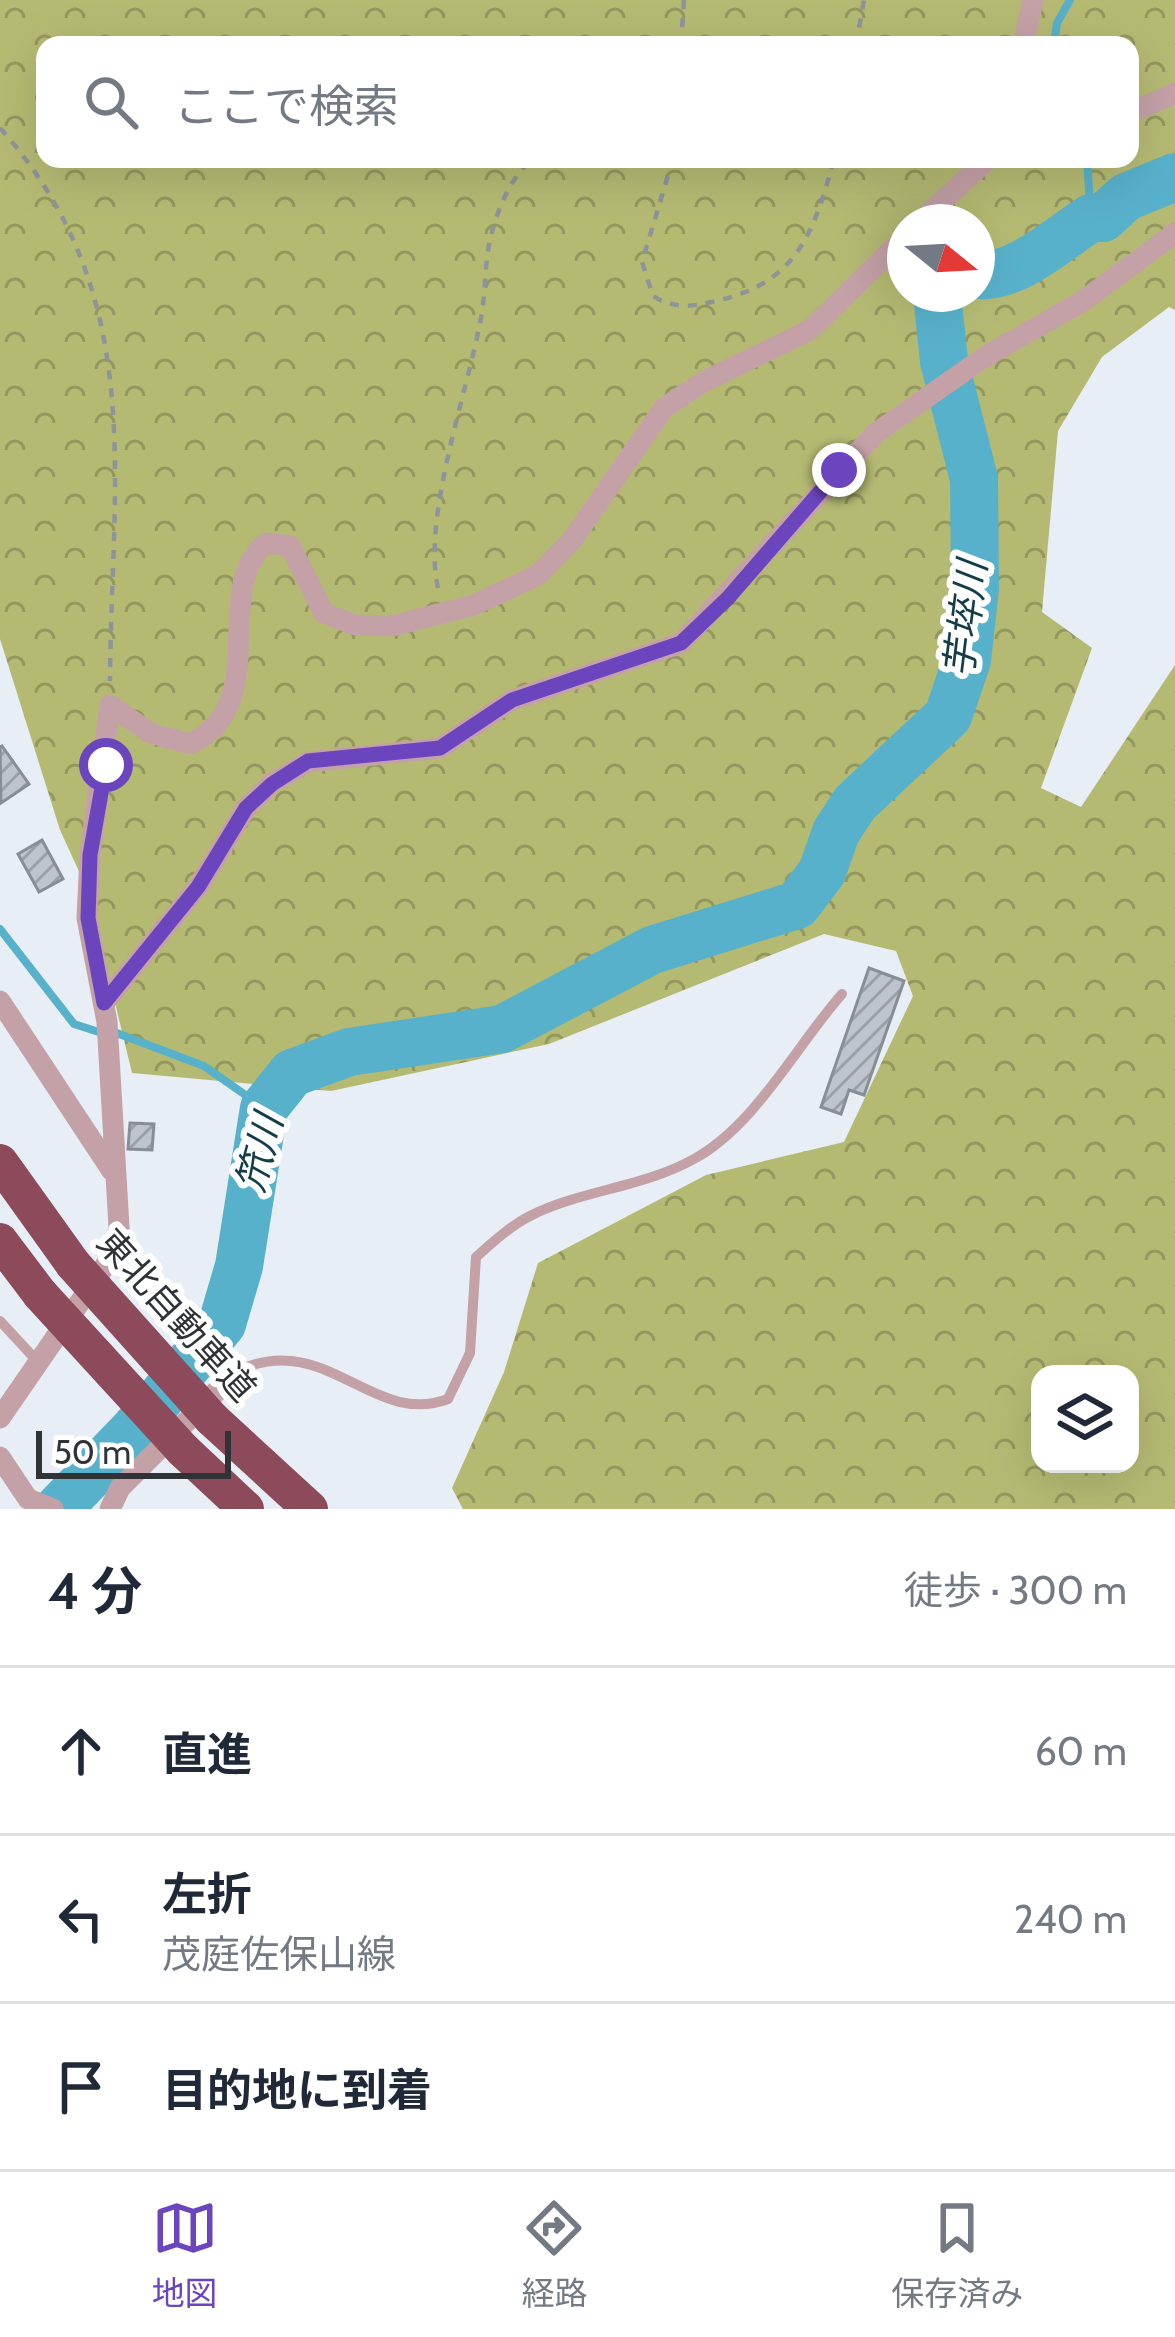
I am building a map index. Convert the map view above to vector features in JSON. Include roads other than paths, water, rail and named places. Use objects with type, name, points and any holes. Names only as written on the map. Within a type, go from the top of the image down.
[{"type":"highway","name":"東北自動車道","points":[[0,1162],[73,1264],[212,1419],[310,1509]]},
{"type":"highway","points":[[0,1241],[40,1294],[184,1450],[246,1509]]},
{"type":"street","points":[[1025,36],[1033,0]]},
{"type":"street","points":[[1139,109],[1175,93]]},
{"type":"street","points":[[939,204],[978,168]]},
{"type":"street","points":[[106,1012],[198,887],[246,808],[272,784],[308,761],[440,748],[512,700],[681,643],[864,446],[981,359],[1084,301],[1175,233]]},
{"type":"street","points":[[0,1418],[120,1244],[106,1012],[88,918],[90,855],[110,705],[172,742],[190,744],[220,723],[237,672],[245,574],[254,553],[266,543],[290,546],[324,613],[337,620],[392,626],[474,605],[538,574],[572,540],[664,408],[703,382],[810,330],[887,255]]},
{"type":"street","points":[[0,1001],[113,1172]]},
{"type":"street","points":[[110,1509],[120,1488],[237,1371]]},
{"type":"street","points":[[0,1457],[28,1499],[53,1509]]},
{"type":"lane","points":[[237,1371],[260,1360],[297,1360],[349,1376],[389,1401],[423,1408],[448,1399],[470,1353],[476,1257],[527,1217],[654,1178],[714,1146],[765,1095],[797,1044],[842,994]]},
{"type":"lane","points":[[0,1321],[40,1364]]},
{"type":"waterway","points":[[1055,36],[1070,0]]},
{"type":"waterway","points":[[1088,168],[1091,218]]},
{"type":"waterway","name":"芋埣川","points":[[995,274],[1022,264],[1091,218],[1103,218],[1126,197],[1175,177]]},
{"type":"waterway","name":"笊川","points":[[58,1509],[133,1431],[222,1324],[239,1266],[264,1108],[292,1073],[349,1052],[502,1029],[652,950],[797,905],[822,872],[836,832],[855,803],[948,716],[967,660],[975,588],[974,479],[944,361],[939,312]]},
{"type":"waterway","points":[[0,929],[74,1024],[102,1033],[106,1029],[204,1066],[264,1108]]}]
